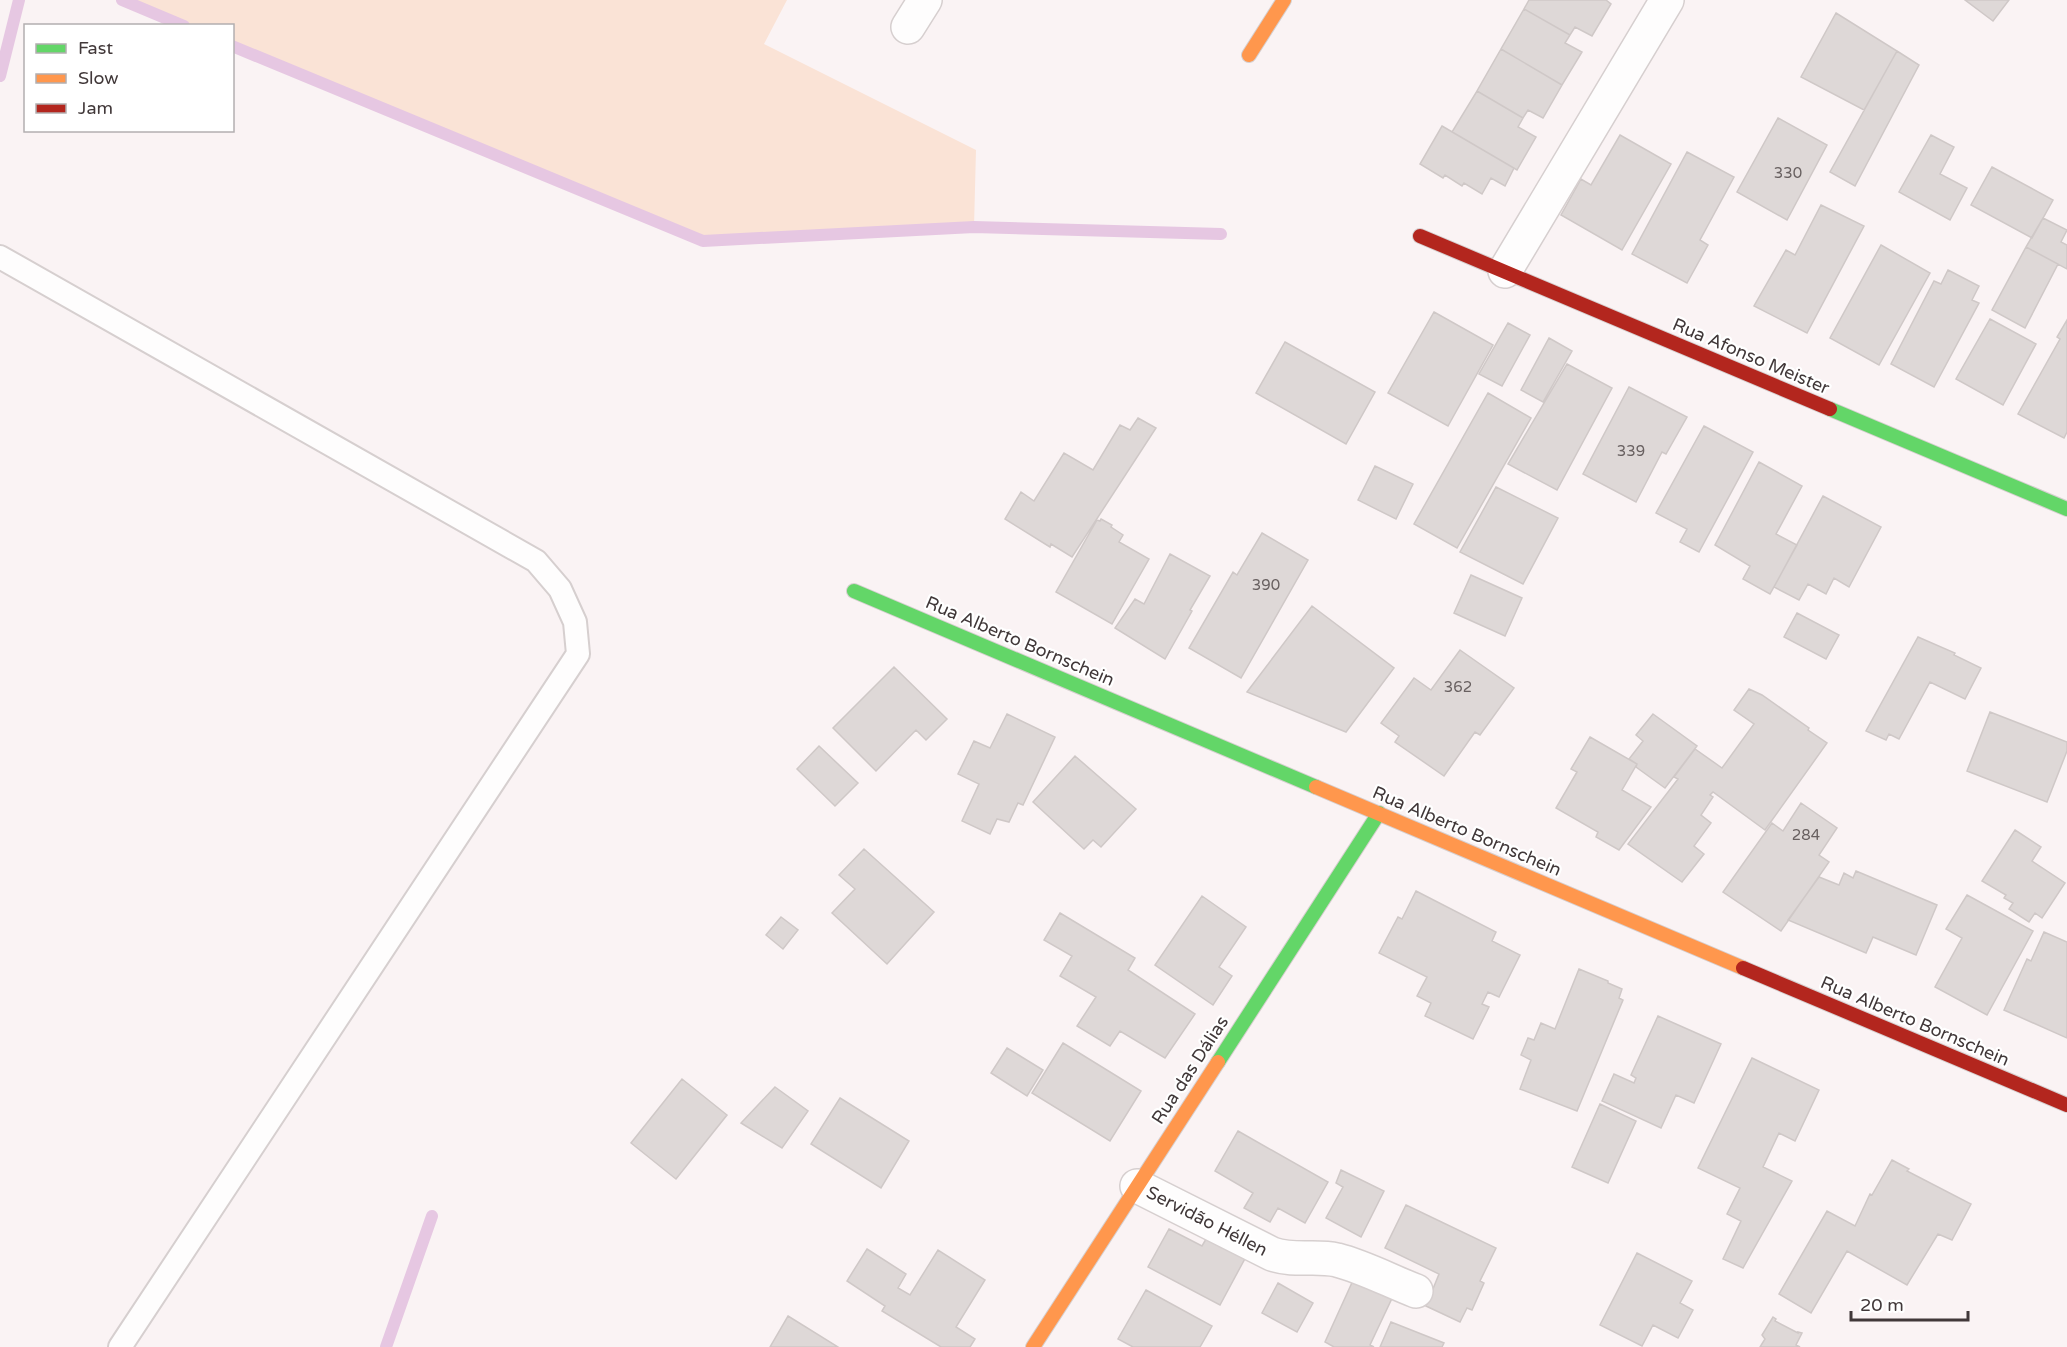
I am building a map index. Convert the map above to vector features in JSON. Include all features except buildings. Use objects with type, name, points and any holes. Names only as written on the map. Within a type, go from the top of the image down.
[{"type":"street","points":[[908,27],[925,0]]},
{"type":"street","points":[[1249,55],[1284,0]]},
{"type":"street","points":[[1505,271],[1667,0]]},
{"type":"street","name":"Rua Afonso Meister","points":[[1420,236],[2067,509]]},
{"type":"street","name":"Rua Alberto Bornschein","points":[[854,591],[2067,1105]]},
{"type":"street","name":"Rua das Dálias","points":[[1032,1347],[1379,813]]},
{"type":"street","name":"Servidão Héllen","points":[[1137,1186],[1272,1254],[1287,1259],[1336,1260],[1416,1291]]},
{"type":"lane","points":[[0,257],[536,561],[560,589],[575,622],[578,654],[120,1347]]},
{"type":"shaded area","points":[[122,0],[787,0],[764,44],[976,150],[974,227],[703,241],[234,46],[234,24],[182,24]]},
{"type":"waterway","points":[[0,76],[19,0]]},
{"type":"waterway","points":[[122,0],[179,24]]},
{"type":"waterway","points":[[234,47],[703,241],[974,227],[1221,234]]},
{"type":"waterway","points":[[386,1347],[432,1216]]},
{"type":"traffic: fast","points":[[1830,409],[2067,509]]},
{"type":"traffic: fast","points":[[854,591],[1316,787]]},
{"type":"traffic: fast","points":[[1218,1062],[1379,813]]},
{"type":"traffic: slow","points":[[1249,55],[1284,0]]},
{"type":"traffic: slow","points":[[1316,787],[1743,968]]},
{"type":"traffic: slow","points":[[1033,1347],[1218,1062]]},
{"type":"traffic: jam","points":[[1420,236],[1830,409]]},
{"type":"traffic: jam","points":[[1743,968],[2067,1105]]}]
